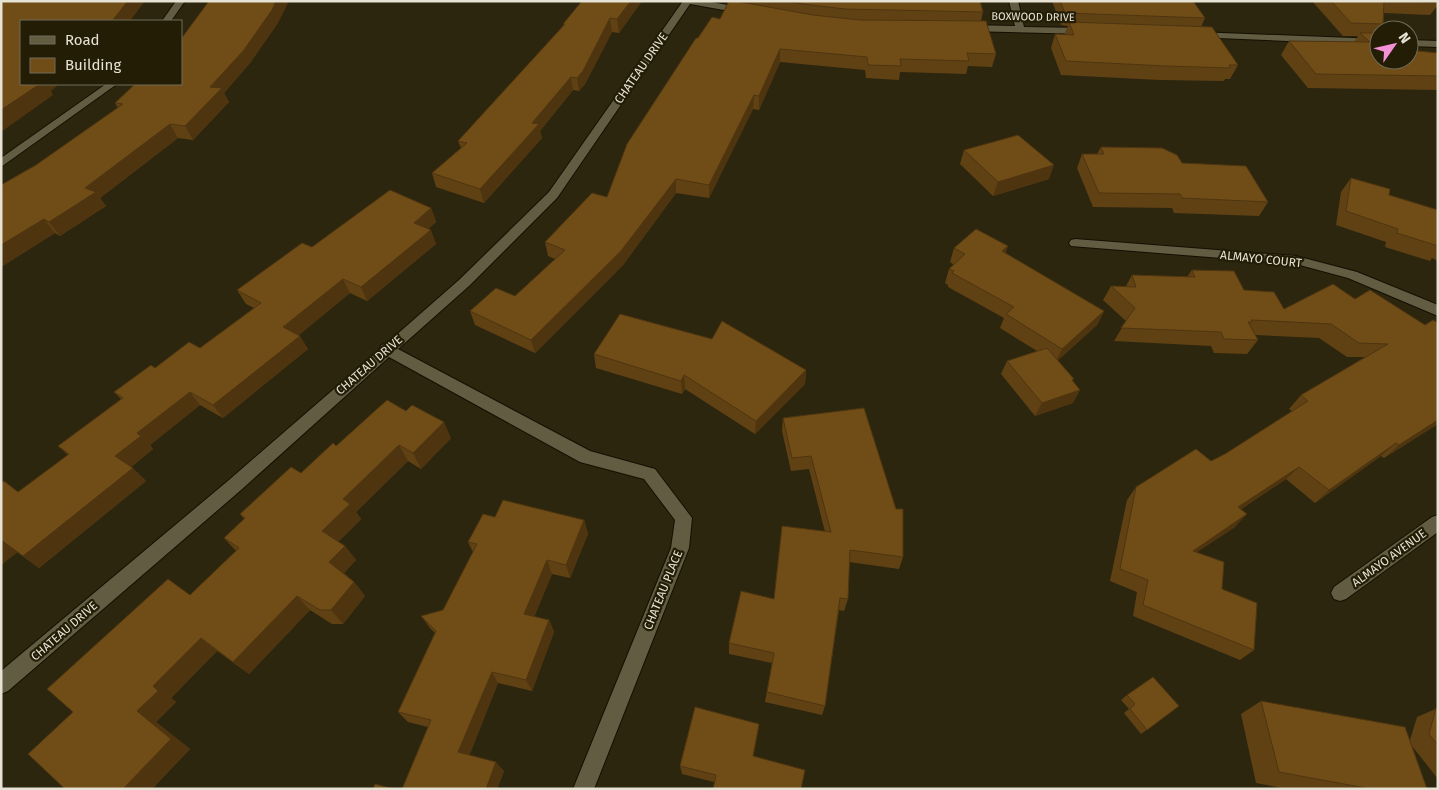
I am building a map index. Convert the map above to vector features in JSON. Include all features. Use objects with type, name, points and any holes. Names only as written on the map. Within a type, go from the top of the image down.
[{"type":"street","points":[[167,20],[181,1]]},
{"type":"street","points":[[688,1],[755,13]]},
{"type":"street","name":"CHATEAU DRIVE","points":[[1,684],[235,485],[386,349],[464,283],[554,194],[688,1]]},
{"type":"street","points":[[1013,1],[1020,29]]},
{"type":"street","name":"BOXWOOD DRIVE","points":[[953,28],[1100,32]]},
{"type":"street","points":[[1189,35],[1369,42]]},
{"type":"street","points":[[1419,43],[1438,44]]},
{"type":"street","points":[[1,164],[111,85]]},
{"type":"street","name":"ALMAYO COURT","points":[[1075,243],[1296,260],[1352,275],[1438,311]]},
{"type":"street","name":"CHATEAU PLACE","points":[[386,349],[586,457],[648,474],[684,518],[680,548],[583,789]]},
{"type":"street","name":"ALMAYO AVENUE","points":[[1340,593],[1438,522]]},
{"type":"building","points":[[1,1],[128,1],[113,20],[20,20],[20,85],[38,85],[1,110]]},
{"type":"building","points":[[209,1],[276,1],[272,10],[244,50],[210,87],[222,88],[185,126],[170,124],[85,188],[96,192],[49,222],[44,219],[1,245],[1,185],[36,165],[123,104],[115,103],[134,85],[182,85],[182,38]]},
{"type":"building","points":[[582,1],[631,1],[617,19],[610,18],[583,71],[577,78],[571,77],[532,123],[539,124],[480,189],[432,173],[467,143],[458,141],[565,24],[563,24]]},
{"type":"building","points":[[729,1],[813,15],[860,20],[986,21],[996,54],[967,53],[969,61],[900,59],[901,66],[868,65],[867,57],[780,49],[759,96],[754,95],[709,185],[676,179],[621,251],[531,340],[470,311],[496,288],[515,296],[565,250],[545,242],[592,193],[607,197],[627,144],[696,38],[698,38],[712,17],[720,19]]},
{"type":"building","points":[[786,1],[980,1],[983,12],[845,9]]},
{"type":"building","points":[[1060,1],[1193,1],[1205,18],[1065,13]]},
{"type":"building","points":[[1331,1],[1384,1],[1383,20],[1369,20],[1369,24],[1351,23]]},
{"type":"building","points":[[1410,1],[1437,1],[1438,3]]},
{"type":"building","points":[[1069,22],[1212,27],[1238,65],[1229,65],[1231,68],[1066,61],[1055,34],[1074,35]]},
{"type":"building","points":[[1360,33],[1369,33],[1369,41]]},
{"type":"building","points":[[1289,41],[1369,42],[1369,70],[1419,70],[1419,51],[1438,53],[1438,76],[1316,74]]},
{"type":"building","points":[[1018,135],[1054,165],[998,182],[964,150]]},
{"type":"building","points":[[1101,147],[1162,148],[1177,155],[1182,163],[1246,166],[1268,202],[1182,198],[1180,194],[1099,193],[1082,154],[1104,154]]},
{"type":"building","points":[[1351,178],[1390,189],[1389,195],[1438,210],[1438,246],[1397,233],[1398,229],[1346,211]]},
{"type":"building","points":[[390,190],[431,208],[414,223],[431,230],[361,287],[343,279],[283,327],[300,336],[213,405],[190,392],[137,433],[141,436],[115,456],[133,468],[23,556],[1,540],[1,483],[4,481],[18,492],[69,454],[58,446],[123,398],[114,392],[151,365],[155,368],[189,342],[200,348],[261,303],[237,290],[302,243],[312,247]]},
{"type":"building","points":[[976,229],[1008,246],[1002,251],[1104,311],[1062,349],[1006,314],[1014,307],[952,273],[954,271],[949,269],[965,254],[954,248]]},
{"type":"building","points":[[1192,270],[1234,271],[1244,290],[1274,292],[1284,309],[1333,284],[1355,299],[1370,290],[1425,325],[1433,320],[1438,323],[1438,420],[1399,445],[1396,443],[1329,490],[1299,467],[1238,507],[1247,514],[1193,551],[1224,562],[1222,589],[1257,603],[1254,650],[1143,605],[1148,580],[1120,569],[1136,487],[1196,449],[1211,461],[1225,454],[1308,401],[1301,395],[1388,344],[1359,343],[1331,324],[1251,320],[1252,322],[1248,322],[1258,340],[1224,339],[1221,332],[1121,328],[1135,308],[1111,286],[1136,287],[1132,275],[1195,277]]},
{"type":"building","points":[[620,314],[712,339],[722,321],[806,370],[756,421],[684,375],[681,381],[594,354]]},
{"type":"building","points":[[1047,348],[1074,379],[1072,380],[1080,390],[1042,403],[1007,361]]},
{"type":"building","points":[[387,400],[406,411],[412,405],[444,422],[413,453],[399,445],[343,499],[350,504],[322,531],[345,546],[329,562],[354,582],[331,610],[320,610],[297,596],[233,662],[201,638],[153,686],[158,691],[137,711],[171,739],[123,789],[65,789],[28,754],[73,712],[47,689],[168,579],[190,595],[239,548],[224,538],[245,518],[240,514],[291,467],[301,473],[333,443],[336,446]]},
{"type":"building","points":[[864,408],[896,509],[903,509],[903,557],[850,550],[848,599],[840,598],[825,706],[767,692],[774,653],[729,643],[741,591],[774,599],[782,526],[831,532],[811,456],[792,458],[783,418]]},
{"type":"building","points":[[503,500],[584,520],[566,565],[547,560],[524,614],[549,620],[526,680],[492,672],[458,752],[496,762],[486,789],[402,789],[431,720],[398,712],[436,631],[421,616],[443,610],[477,544],[468,542],[483,514],[495,517]]},
{"type":"building","points":[[1153,677],[1179,706],[1147,730],[1130,709],[1135,704],[1127,695]]},
{"type":"building","points":[[1261,701],[1405,727],[1427,789],[1371,789],[1279,772]]},
{"type":"building","points":[[695,707],[759,724],[753,756],[805,770],[801,789],[713,789],[716,775],[680,766]]},
{"type":"building","points":[[1436,708],[1438,708],[1438,745],[1429,734]]},
{"type":"building","points":[[375,784],[394,789],[373,789]]}]
